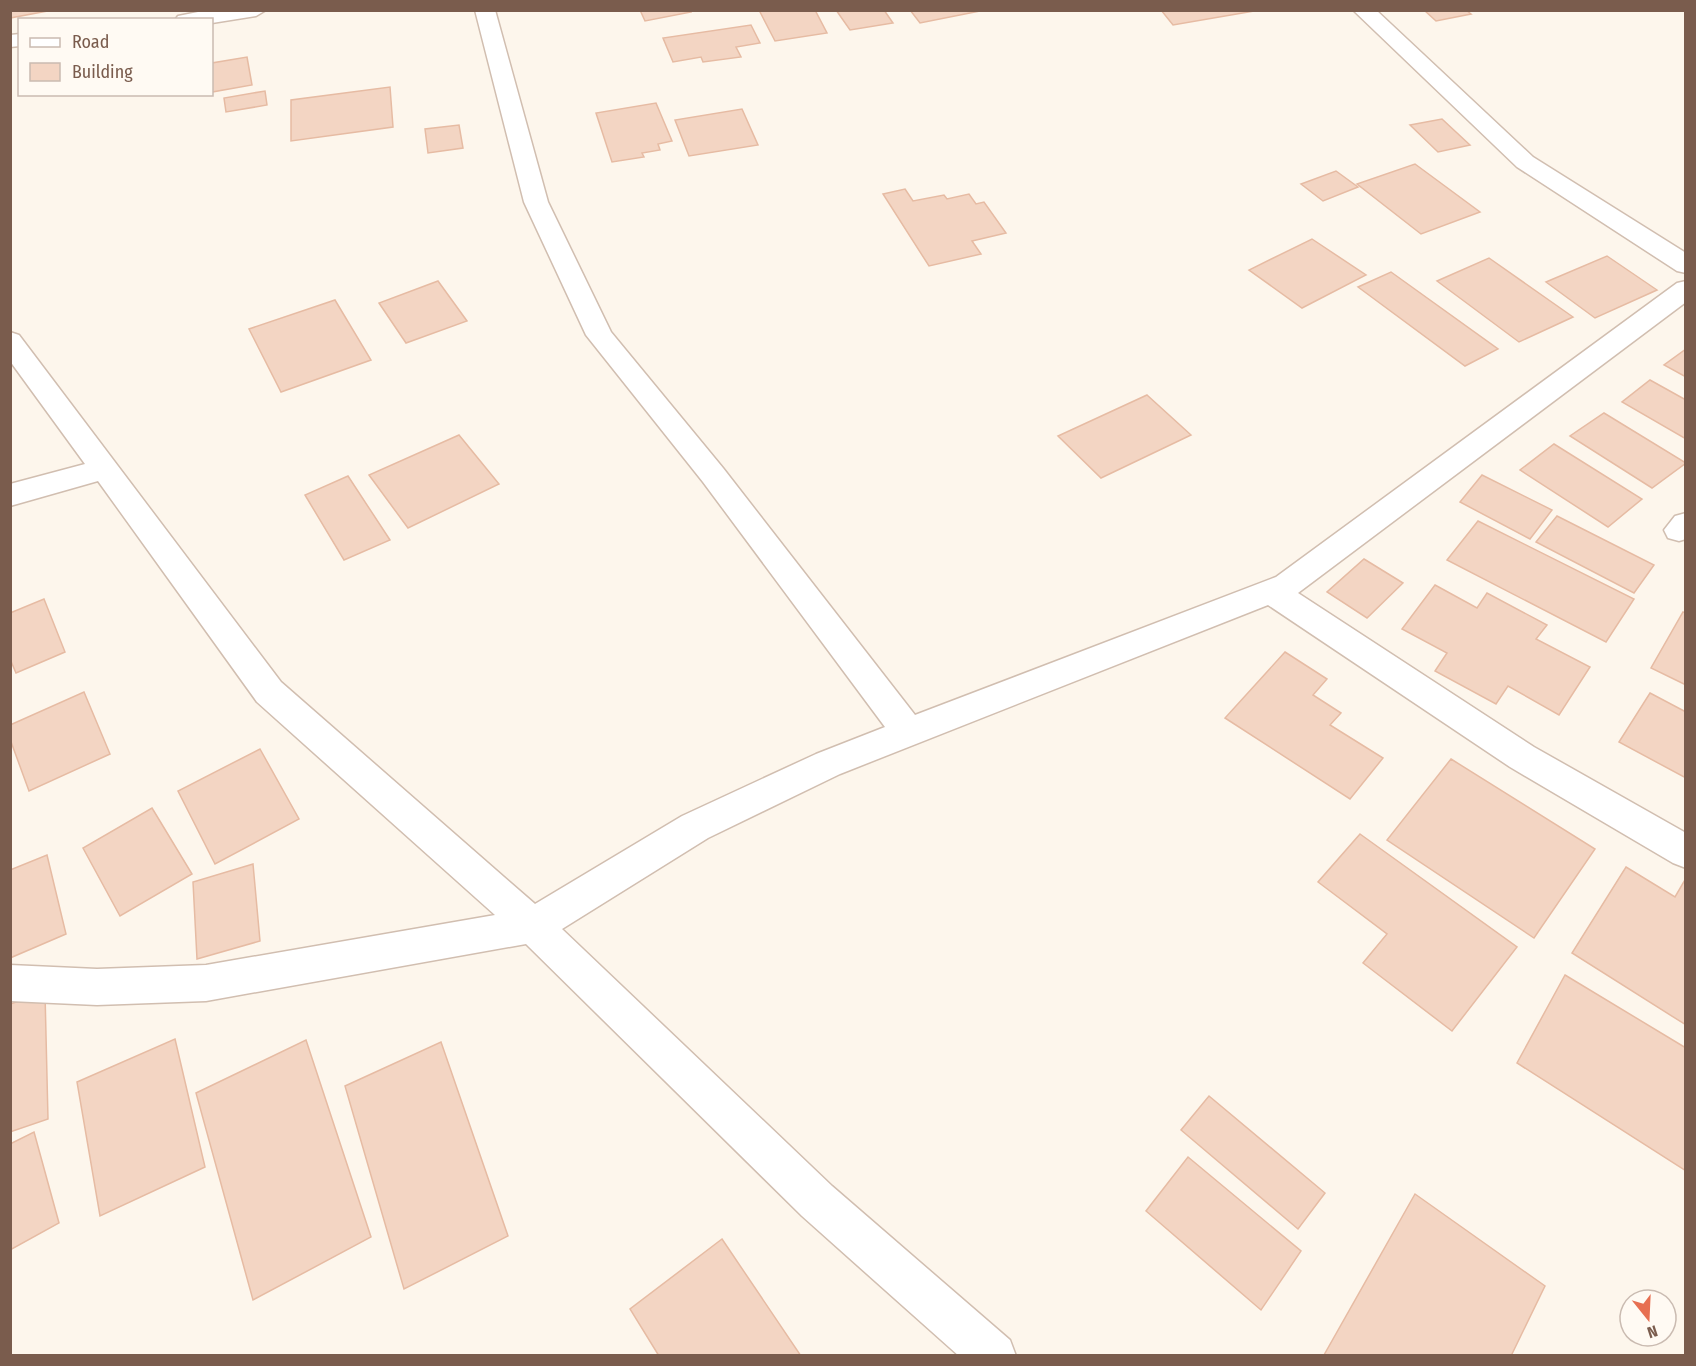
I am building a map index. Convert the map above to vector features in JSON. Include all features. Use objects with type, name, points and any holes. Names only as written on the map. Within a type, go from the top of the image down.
[{"type":"street","points":[[199,18],[256,10]]},
{"type":"street","points":[[485,10],[536,202],[599,335],[714,475],[909,733]]},
{"type":"street","points":[[1363,10],[1525,162],[1686,266]]},
{"type":"street","points":[[10,983],[97,987],[206,983],[533,926],[695,827],[828,764],[1287,585],[1686,289]]},
{"type":"street","points":[[10,341],[269,692],[533,926],[817,1201],[994,1356]]},
{"type":"street","points":[[10,495],[105,469]]},
{"type":"street","points":[[1271,591],[1522,757],[1686,852]]},
{"type":"building","points":[[10,10],[53,10],[10,18]]},
{"type":"building","points":[[640,10],[690,10],[691,12],[645,21]]},
{"type":"building","points":[[759,10],[815,10],[827,33],[775,41]]},
{"type":"building","points":[[836,10],[884,10],[893,23],[850,30]]},
{"type":"building","points":[[910,10],[985,10],[920,23]]},
{"type":"building","points":[[1161,10],[1260,10],[1173,25]]},
{"type":"building","points":[[1424,10],[1466,10],[1471,14],[1436,21]]},
{"type":"building","points":[[751,25],[760,43],[736,47],[741,57],[703,62],[701,57],[673,62],[663,38]]},
{"type":"building","points":[[247,57],[252,85],[213,92],[213,63]]},
{"type":"building","points":[[390,87],[393,127],[291,141],[291,100]]},
{"type":"building","points":[[265,91],[267,105],[226,112],[224,98]]},
{"type":"building","points":[[656,103],[672,141],[658,144],[660,150],[642,153],[644,157],[612,162],[596,113]]},
{"type":"building","points":[[742,109],[758,145],[689,156],[675,120]]},
{"type":"building","points":[[1442,119],[1470,145],[1438,152],[1410,125]]},
{"type":"building","points":[[459,125],[463,148],[428,153],[425,129]]},
{"type":"building","points":[[1415,164],[1480,212],[1421,234],[1357,184]]},
{"type":"building","points":[[1336,171],[1358,187],[1323,201],[1301,184]]},
{"type":"building","points":[[905,189],[913,201],[944,195],[947,199],[969,194],[976,204],[984,202],[1006,233],[972,241],[981,254],[929,266],[883,194]]},
{"type":"building","points":[[1312,239],[1366,275],[1302,308],[1249,270]]},
{"type":"building","points":[[1607,256],[1657,290],[1595,318],[1546,282]]},
{"type":"building","points":[[1489,258],[1573,317],[1519,342],[1437,281]]},
{"type":"building","points":[[1391,272],[1498,349],[1465,366],[1358,287]]},
{"type":"building","points":[[438,281],[467,321],[406,343],[379,303]]},
{"type":"building","points":[[335,300],[371,360],[281,392],[249,329]]},
{"type":"building","points":[[1686,349],[1686,377],[1664,365]]},
{"type":"building","points":[[1650,380],[1686,400],[1686,439],[1622,402]]},
{"type":"building","points":[[1147,395],[1191,435],[1101,478],[1058,436]]},
{"type":"building","points":[[1604,413],[1686,463],[1652,488],[1570,436]]},
{"type":"building","points":[[459,435],[499,484],[408,528],[369,475]]},
{"type":"building","points":[[1554,444],[1642,499],[1608,527],[1520,470]]},
{"type":"building","points":[[1482,475],[1552,510],[1530,539],[1460,502]]},
{"type":"building","points":[[348,476],[390,540],[344,560],[305,495]]},
{"type":"building","points":[[1557,516],[1654,565],[1634,593],[1536,542]]},
{"type":"building","points":[[1478,521],[1634,599],[1606,642],[1447,560]]},
{"type":"building","points":[[1364,559],[1403,583],[1367,618],[1327,592]]},
{"type":"building","points":[[1435,585],[1477,608],[1487,593],[1547,625],[1536,639],[1590,667],[1559,715],[1508,686],[1496,704],[1435,671],[1447,653],[1402,629]]},
{"type":"building","points":[[44,599],[65,652],[16,673],[10,659],[10,613]]},
{"type":"building","points":[[1683,612],[1686,613],[1686,685],[1651,668]]},
{"type":"building","points":[[1285,652],[1327,679],[1313,695],[1341,713],[1330,725],[1383,758],[1350,799],[1225,718]]},
{"type":"building","points":[[84,692],[110,754],[29,791],[10,739],[10,725]]},
{"type":"building","points":[[1650,693],[1686,712],[1686,778],[1619,742]]},
{"type":"building","points":[[260,749],[299,819],[215,864],[178,791]]},
{"type":"building","points":[[1451,759],[1595,849],[1534,938],[1387,840]]},
{"type":"building","points":[[152,808],[192,874],[120,916],[83,848]]},
{"type":"building","points":[[1360,834],[1517,947],[1452,1031],[1363,963],[1387,934],[1318,882]]},
{"type":"building","points":[[47,855],[66,934],[10,958],[10,870]]},
{"type":"building","points":[[253,864],[260,941],[197,959],[193,882]]},
{"type":"building","points":[[1626,867],[1675,897],[1686,878],[1686,1025],[1572,953]]},
{"type":"building","points":[[1565,975],[1686,1048],[1686,1171],[1517,1063]]},
{"type":"building","points":[[45,993],[48,1119],[10,1132],[10,1004]]},
{"type":"building","points":[[175,1039],[205,1167],[100,1216],[77,1082]]},
{"type":"building","points":[[306,1040],[371,1237],[253,1300],[196,1093]]},
{"type":"building","points":[[441,1042],[508,1236],[404,1289],[345,1086]]},
{"type":"building","points":[[1209,1096],[1325,1193],[1298,1229],[1181,1130]]},
{"type":"building","points":[[34,1132],[59,1223],[10,1250],[10,1144]]},
{"type":"building","points":[[1188,1157],[1301,1251],[1261,1310],[1146,1211]]},
{"type":"building","points":[[1415,1194],[1545,1286],[1511,1356],[1324,1355]]},
{"type":"building","points":[[722,1239],[801,1356],[659,1356],[630,1309]]}]
